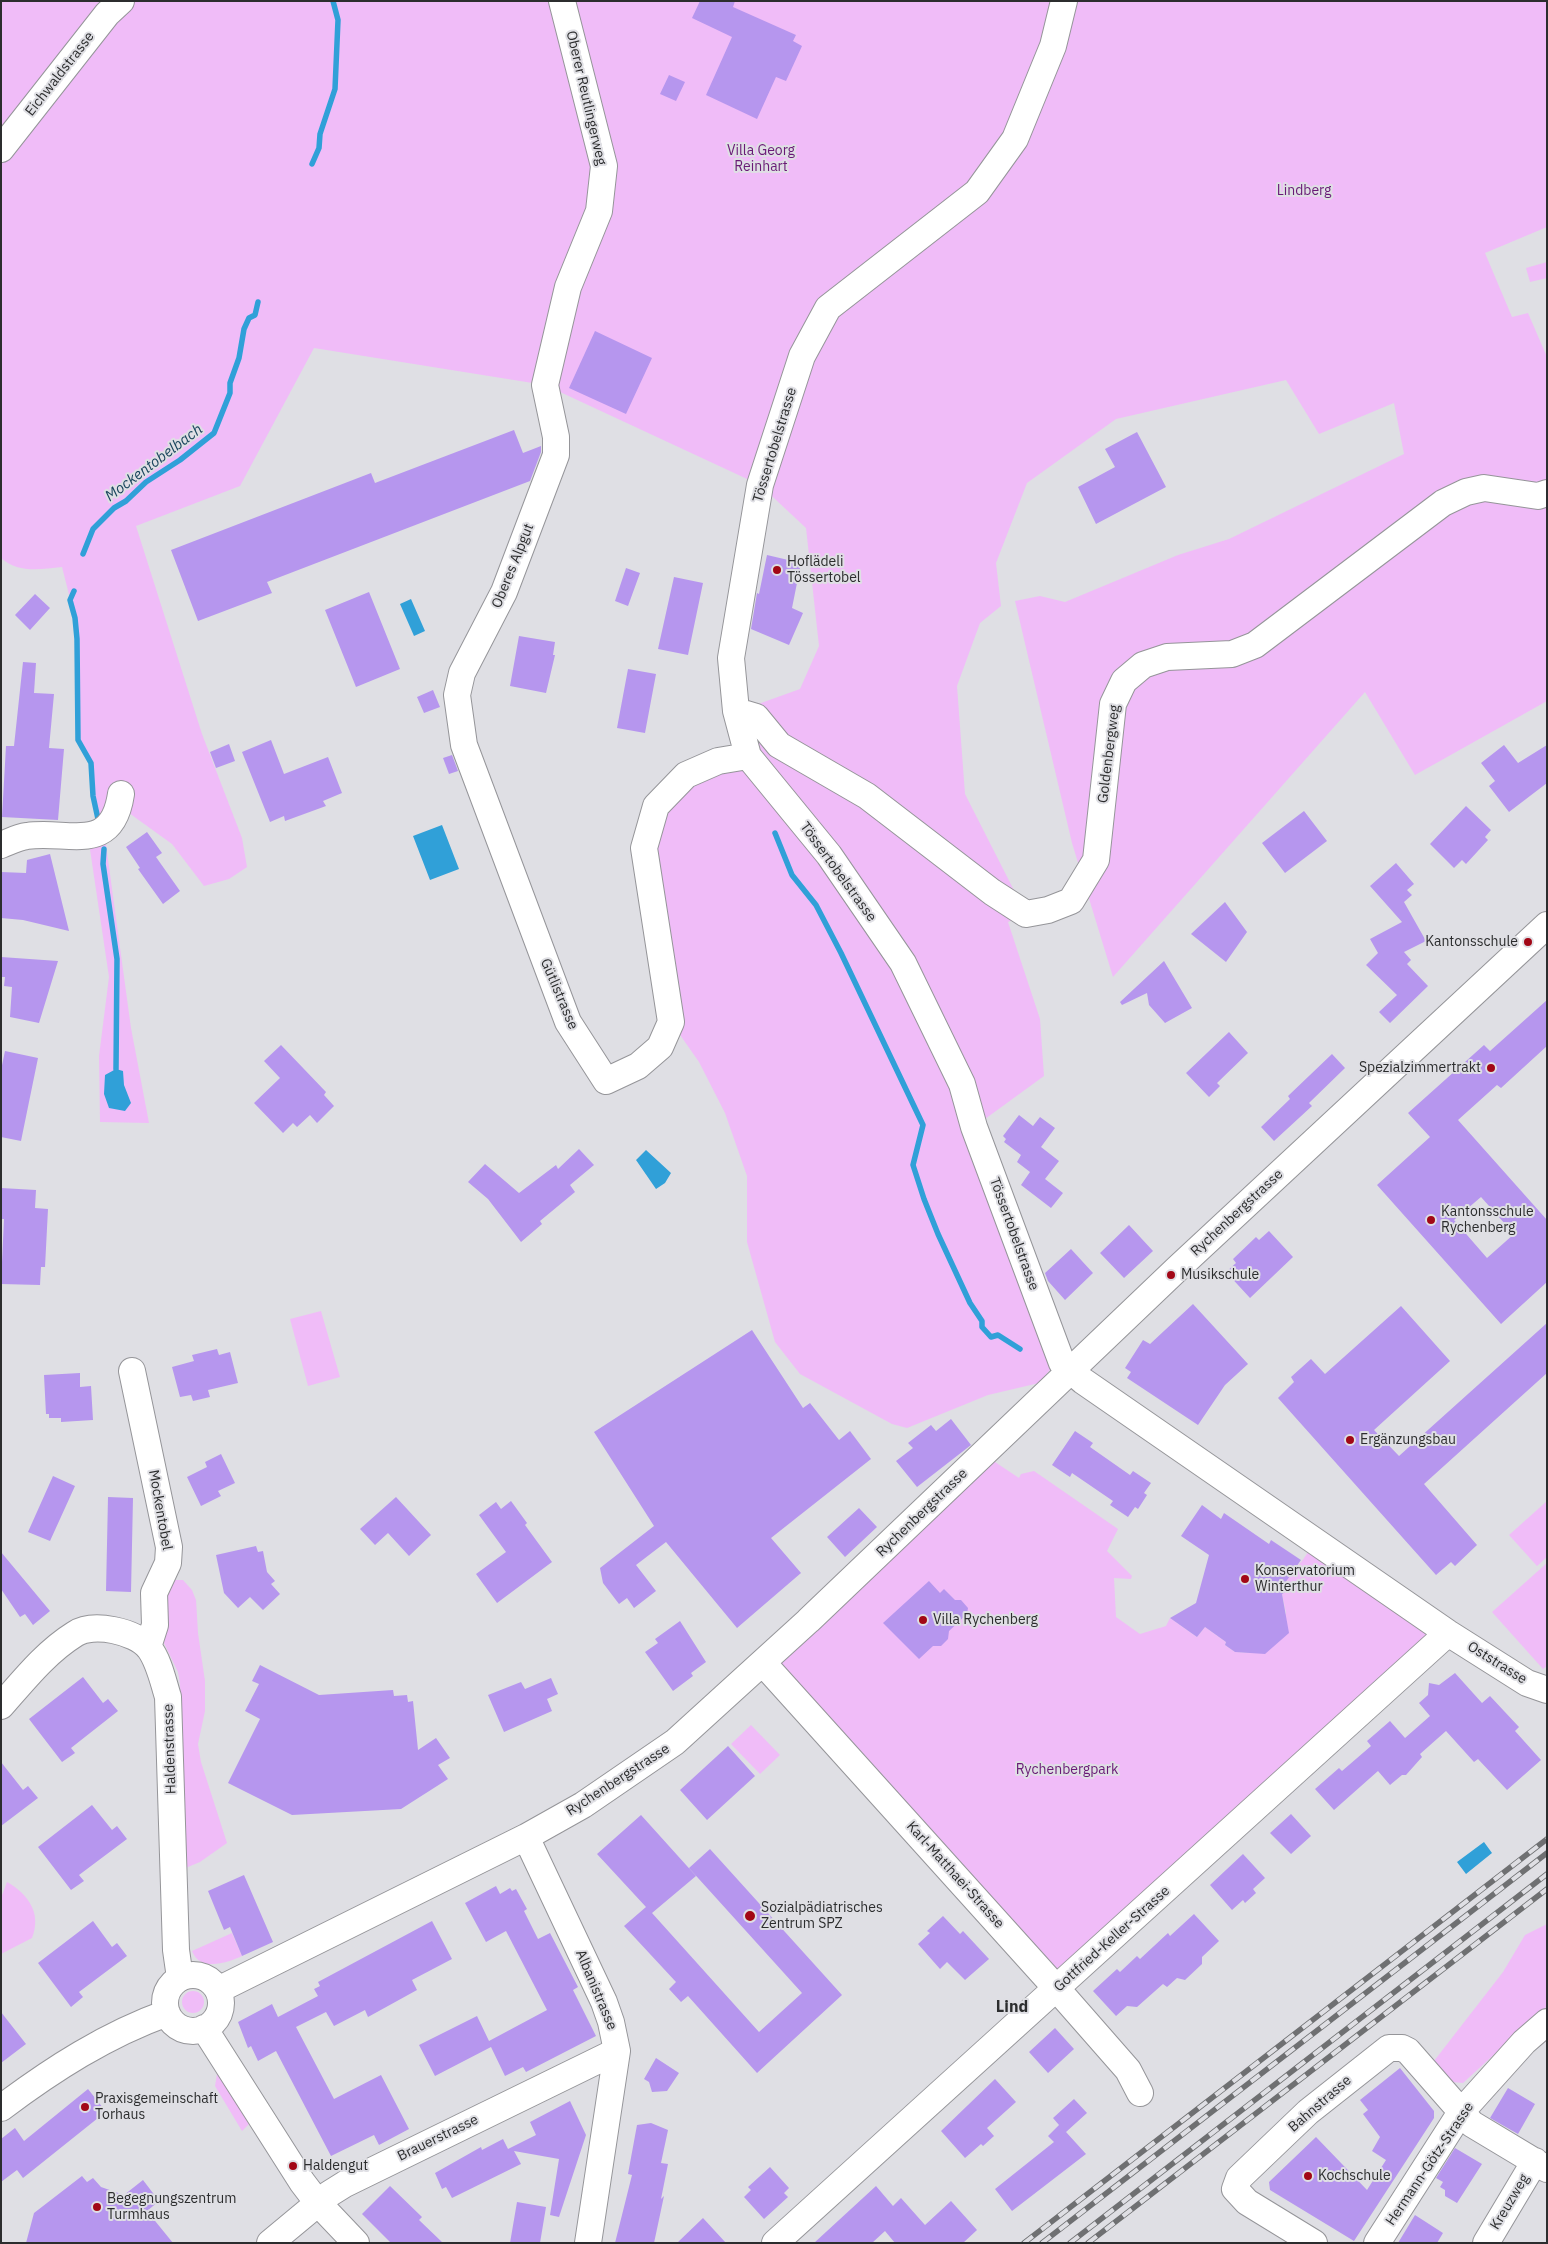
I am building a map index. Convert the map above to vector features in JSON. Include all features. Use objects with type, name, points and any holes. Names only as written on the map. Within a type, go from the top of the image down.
[{"type":"street","name":"Eichwaldstrasse","points":[[1,149],[107,14],[121,1]]},
{"type":"street","name":"Oberer Reutlingerweg","points":[[556,455],[556,437],[545,385],[568,287],[599,211],[604,166],[562,1]]},
{"type":"street","name":"Tössertobelstrasse","points":[[1064,1],[1053,46],[1015,139],[977,192],[828,308],[802,356],[760,485],[731,658],[736,712],[748,756],[829,855],[903,963],[962,1084],[974,1126],[1059,1359],[1070,1371],[1448,1633]]},
{"type":"street","name":"Oberes Alpgut","points":[[462,673],[504,592],[556,455]]},
{"type":"street","name":"Goldenbergweg","points":[[736,712],[756,717],[779,745],[867,796],[992,892],[1026,914],[1048,910],[1072,901],[1096,860],[1113,704],[1124,681],[1143,664],[1167,657],[1232,654],[1255,645],[1443,503],[1466,492],[1484,488],[1538,496],[1547,493]]},
{"type":"street","name":"Gütlistrasse","points":[[462,673],[457,695],[464,745],[568,1022],[606,1081],[638,1066],[660,1047],[671,1022],[644,848],[656,806],[686,775],[718,761],[748,756]]},
{"type":"street","points":[[1,845],[26,836],[76,838],[104,830],[118,810],[121,794]]},
{"type":"street","name":"Rychenbergstrasse","points":[[218,1990],[526,1837],[583,1805],[675,1742],[763,1663],[1070,1371],[1547,925]]},
{"type":"street","name":"Mockentobel","points":[[132,1372],[169,1547],[168,1563],[154,1594],[155,1625],[148,1647]]},
{"type":"street","name":"Haldenstrasse","points":[[1,1706],[52,1651],[77,1632],[106,1628],[129,1634],[148,1647],[160,1669],[168,1697],[176,1950],[180,1978]]},
{"type":"street","name":"Oststrasse","points":[[1448,1633],[1527,1683],[1547,1690]]},
{"type":"street","name":"Gottfried-Keller-Strasse","points":[[775,2243],[1448,1633]]},
{"type":"street","name":"Karl-Matthaei-Strasse","points":[[763,1663],[1057,1989],[1128,2070],[1140,2092]]},
{"type":"street","name":"Albanistrasse","points":[[526,1837],[604,2002],[617,2051],[588,2243]]},
{"type":"street","points":[[189,1975],[205,1978],[218,1990],[220,2008],[212,2023],[204,2028],[187,2030],[172,2021],[167,2013],[166,1997],[168,1989],[180,1978],[189,1975]]},
{"type":"street","points":[[1,2108],[80,2053],[121,2032],[167,2013]]},
{"type":"street","name":"Hermann-Götz-Strasse","points":[[1377,2243],[1461,2112],[1524,2042],[1547,2022]]},
{"type":"street","points":[[204,2028],[302,2182],[318,2203],[356,2243]]},
{"type":"street","name":"Bahnstrasse","points":[[1314,2243],[1247,2202],[1236,2189],[1239,2178],[1308,2112],[1389,2048],[1402,2048],[1417,2060],[1472,2124],[1541,2165]]},
{"type":"street","name":"Brauerstrasse","points":[[270,2243],[318,2203],[345,2184],[617,2051]]},
{"type":"street","name":"Kreuzweg","points":[[1486,2243],[1541,2165]]},
{"type":"green space","points":[[1,1],[1547,1],[1547,227],[1485,253],[1512,317],[1528,313],[1547,357],[1547,701],[1415,775],[1365,692],[1113,977],[1072,843],[1015,601],[1040,596],[1065,602],[1178,555],[1229,539],[1404,454],[1394,403],[1319,434],[1286,380],[1116,419],[1027,483],[996,563],[1001,606],[980,623],[957,686],[965,794],[1026,914],[1008,922],[1040,1019],[1044,1076],[974,1127],[1059,1359],[1039,1383],[988,1395],[907,1428],[892,1424],[800,1374],[775,1342],[747,1242],[747,1176],[725,1113],[699,1062],[671,1022],[644,848],[656,806],[748,756],[736,712],[800,689],[819,646],[806,528],[760,485],[545,385],[314,348],[240,486],[136,526],[202,734],[242,838],[247,867],[229,879],[204,886],[172,844],[129,813],[98,819],[93,796],[91,763],[78,740],[75,618],[62,567],[23,568],[8,563],[1,558]]},
{"type":"green space","points":[[1547,262],[1547,278],[1530,282],[1526,268]]},
{"type":"green space","points":[[104,830],[131,1028],[149,1123],[100,1122],[99,1056],[109,977],[88,836]]},
{"type":"green space","points":[[321,1311],[340,1377],[308,1386],[290,1319]]},
{"type":"green space","name":"Rychenbergpark","points":[[983,1454],[1019,1478],[1021,1474],[1034,1471],[1118,1529],[1107,1551],[1132,1576],[1131,1579],[1114,1578],[1116,1617],[1140,1634],[1166,1626],[1170,1618],[1197,1637],[1205,1627],[1226,1642],[1225,1645],[1235,1652],[1257,1653],[1286,1613],[1282,1594],[1289,1590],[1286,1578],[1302,1561],[1315,1542],[1448,1633],[1057,1989],[763,1663]]},
{"type":"green space","points":[[1547,1501],[1547,1557],[1537,1566],[1509,1535]]},
{"type":"green space","points":[[1547,1563],[1547,1666],[1543,1669],[1492,1612]]},
{"type":"green space","points":[[174,1580],[183,1580],[192,1590],[196,1600],[198,1633],[205,1681],[205,1711],[198,1744],[201,1762],[227,1843],[200,1862],[183,1869],[180,1683],[178,1672],[163,1641],[165,1586]]},
{"type":"green space","points":[[751,1725],[780,1755],[760,1774],[731,1744]]},
{"type":"green space","points":[[7,1882],[27,1898],[34,1912],[35,1929],[32,1938],[1,1954],[1,1898]]},
{"type":"green space","points":[[1547,1924],[1547,2006],[1463,2083],[1452,2082],[1434,2061],[1503,1972],[1525,1935]]},
{"type":"green space","points":[[232,1933],[242,1956],[222,1963],[207,1964],[196,1958],[192,1951]]},
{"type":"green space","points":[[193,1991],[201,1994],[204,2002],[201,2010],[193,2013],[185,2010],[182,2002],[185,1994]]},
{"type":"green space","points":[[217,2074],[222,2077],[251,2122],[242,2131],[215,2086]]},
{"type":"water","points":[[411,599],[425,631],[414,636],[400,604]]},
{"type":"water","points":[[442,825],[459,869],[430,880],[413,836]]},
{"type":"water","points":[[116,1069],[123,1071],[124,1085],[131,1103],[125,1111],[109,1108],[104,1094],[105,1075]]},
{"type":"water","points":[[646,1150],[671,1173],[665,1183],[656,1189],[636,1160]]},
{"type":"water","points":[[1484,1842],[1492,1853],[1466,1874],[1457,1862]]},
{"type":"building","points":[[700,1],[735,1],[733,7],[796,35],[793,41],[802,46],[786,81],[776,77],[757,119],[706,95],[732,37],[692,18]]},
{"type":"building","points":[[669,75],[685,82],[676,101],[660,94]]},
{"type":"building","points":[[595,331],[652,358],[626,414],[569,388]]},
{"type":"building","points":[[514,430],[523,453],[541,446],[541,452],[530,481],[267,582],[272,593],[198,621],[171,550],[371,473],[375,483]]},
{"type":"building","points":[[1137,432],[1166,487],[1096,524],[1078,487],[1115,467],[1105,449]]},
{"type":"building","points":[[767,555],[801,563],[792,608],[803,613],[789,645],[751,629],[757,593],[759,594]]},
{"type":"building","points":[[626,568],[640,573],[628,606],[615,601]]},
{"type":"building","points":[[674,577],[703,583],[688,655],[658,649]]},
{"type":"building","points":[[369,592],[400,669],[356,687],[325,610]]},
{"type":"building","points":[[35,594],[50,608],[30,630],[15,615]]},
{"type":"building","points":[[519,636],[555,642],[553,655],[555,655],[546,693],[510,686]]},
{"type":"building","points":[[23,662],[36,663],[34,693],[54,694],[49,748],[64,749],[58,820],[2,817],[6,746],[14,746]]},
{"type":"building","points":[[628,669],[656,674],[645,733],[617,728]]},
{"type":"building","points":[[433,690],[440,707],[424,713],[417,697]]},
{"type":"building","points":[[271,740],[284,774],[328,757],[342,793],[323,801],[326,806],[285,821],[284,816],[270,822],[242,752]]},
{"type":"building","points":[[229,744],[235,761],[216,768],[210,752]]},
{"type":"building","points":[[1504,745],[1518,763],[1547,745],[1547,783],[1509,812],[1489,786],[1495,781],[1481,763]]},
{"type":"building","points":[[452,755],[458,771],[449,774],[443,758]]},
{"type":"building","points":[[1466,806],[1491,830],[1485,837],[1488,840],[1466,864],[1462,860],[1454,868],[1430,844]]},
{"type":"building","points":[[1304,811],[1327,841],[1285,873],[1262,843]]},
{"type":"building","points":[[147,832],[162,853],[156,857],[180,891],[163,904],[138,869],[140,868],[126,847]]},
{"type":"building","points":[[50,854],[69,931],[23,920],[1,918],[1,872],[26,873],[27,860]]},
{"type":"building","points":[[1396,863],[1414,884],[1407,890],[1412,895],[1404,902],[1426,941],[1404,952],[1411,960],[1407,964],[1428,986],[1390,1023],[1379,1012],[1397,995],[1366,965],[1378,953],[1370,939],[1402,922],[1370,886]]},
{"type":"building","points":[[1225,902],[1247,932],[1226,962],[1191,934]]},
{"type":"building","points":[[1,957],[58,961],[39,1023],[10,1017],[12,987],[4,986],[5,977],[1,977]]},
{"type":"building","points":[[1164,961],[1192,1008],[1165,1023],[1149,1005],[1147,993],[1122,1005],[1120,1002]]},
{"type":"building","name":"Kantonsschule Rychenberg","points":[[1547,1000],[1547,1046],[1501,1088],[1497,1085],[1458,1120],[1547,1220],[1547,1282],[1501,1324],[1377,1185],[1430,1137],[1408,1113],[1484,1045],[1490,1051]],"holes":[[[1481,1197],[1514,1234],[1487,1258],[1454,1220]]]},
{"type":"building","points":[[1229,1032],[1248,1053],[1217,1083],[1220,1086],[1209,1097],[1186,1073]]},
{"type":"building","points":[[281,1045],[326,1092],[324,1095],[334,1106],[317,1123],[310,1115],[297,1127],[293,1123],[283,1133],[254,1103],[280,1078],[264,1061]]},
{"type":"building","points":[[5,1051],[38,1058],[21,1141],[1,1137],[1,1070]]},
{"type":"building","points":[[1332,1054],[1345,1068],[1309,1103],[1312,1106],[1274,1141],[1261,1127],[1290,1099],[1288,1096]]},
{"type":"building","points":[[1019,1115],[1033,1126],[1040,1117],[1055,1128],[1041,1147],[1059,1161],[1045,1179],[1063,1193],[1051,1208],[1021,1185],[1030,1172],[1017,1162],[1021,1155],[1004,1142],[1006,1139],[1003,1136]]},
{"type":"building","points":[[579,1149],[594,1165],[570,1185],[575,1192],[540,1221],[542,1224],[521,1242],[488,1199],[468,1182],[485,1164],[519,1193],[556,1165],[558,1169]]},
{"type":"building","points":[[1,1188],[36,1190],[35,1208],[48,1209],[45,1267],[41,1267],[40,1285],[1,1284],[4,1219],[1,1219]]},
{"type":"building","points":[[1129,1225],[1153,1251],[1124,1278],[1100,1253]]},
{"type":"building","points":[[1269,1231],[1293,1257],[1250,1298],[1226,1272],[1236,1263],[1233,1259],[1256,1237],[1259,1240]]},
{"type":"building","points":[[1071,1249],[1093,1273],[1065,1300],[1048,1281],[1045,1273]]},
{"type":"building","points":[[1193,1304],[1248,1364],[1225,1385],[1198,1425],[1127,1378],[1131,1372],[1125,1368],[1143,1340],[1150,1344]]},
{"type":"building","name":"Ergänzungsbau","points":[[1401,1306],[1450,1361],[1374,1430],[1399,1456],[1547,1323],[1547,1373],[1424,1484],[1477,1545],[1455,1566],[1451,1562],[1436,1575],[1278,1398],[1294,1382],[1291,1377],[1311,1359],[1325,1374]]},
{"type":"building","points":[[752,1330],[803,1408],[810,1403],[839,1440],[850,1431],[871,1459],[771,1538],[801,1573],[737,1628],[666,1542],[636,1565],[656,1591],[634,1608],[627,1598],[619,1604],[603,1583],[600,1568],[654,1526],[594,1432]]},
{"type":"building","points":[[217,1349],[219,1355],[230,1352],[238,1383],[208,1390],[210,1397],[193,1401],[191,1395],[180,1397],[172,1367],[194,1361],[192,1355]]},
{"type":"building","points":[[80,1373],[80,1387],[91,1386],[93,1420],[61,1422],[61,1418],[49,1418],[49,1414],[46,1414],[44,1375]]},
{"type":"building","points":[[951,1419],[971,1445],[917,1487],[896,1461],[913,1448],[908,1443],[931,1425],[936,1431]]},
{"type":"building","points":[[1075,1431],[1093,1443],[1090,1447],[1130,1475],[1133,1471],[1151,1483],[1144,1493],[1147,1495],[1138,1509],[1135,1507],[1128,1517],[1110,1505],[1113,1501],[1072,1473],[1070,1477],[1052,1465]]},
{"type":"building","points":[[221,1454],[235,1483],[218,1491],[221,1496],[201,1506],[187,1477],[207,1467],[205,1462]]},
{"type":"building","points":[[53,1476],[75,1486],[50,1541],[28,1532]]},
{"type":"building","points":[[108,1497],[133,1498],[131,1592],[106,1591]]},
{"type":"building","points":[[396,1497],[431,1535],[409,1556],[388,1533],[375,1545],[360,1529]]},
{"type":"building","points":[[511,1501],[527,1523],[525,1525],[552,1562],[497,1603],[476,1574],[506,1552],[479,1515],[496,1502],[501,1509]]},
{"type":"building","name":"Konservatorium Winterthur","points":[[1202,1505],[1221,1519],[1224,1513],[1269,1544],[1271,1540],[1301,1560],[1285,1583],[1289,1590],[1282,1594],[1289,1633],[1265,1654],[1235,1652],[1225,1645],[1226,1642],[1205,1627],[1197,1637],[1170,1618],[1196,1603],[1209,1555],[1181,1536]]},
{"type":"building","points":[[859,1508],[877,1527],[845,1557],[827,1537]]},
{"type":"building","points":[[256,1546],[258,1552],[263,1551],[267,1572],[275,1581],[271,1584],[280,1594],[263,1610],[250,1597],[238,1608],[224,1593],[216,1555]]},
{"type":"building","points":[[1,1552],[50,1611],[33,1625],[25,1614],[20,1617],[1,1589]]},
{"type":"building","name":"Villa Rychenberg","points":[[929,1581],[940,1593],[944,1589],[955,1600],[961,1600],[968,1608],[967,1614],[949,1631],[948,1639],[941,1646],[933,1646],[919,1659],[883,1623]]},
{"type":"building","points":[[680,1621],[706,1662],[691,1673],[693,1676],[673,1691],[645,1652],[658,1643],[655,1639]]},
{"type":"building","points":[[260,1665],[319,1695],[393,1690],[394,1696],[407,1695],[408,1702],[413,1701],[418,1750],[436,1738],[450,1758],[438,1765],[448,1779],[401,1809],[292,1815],[228,1783],[260,1719],[245,1711],[259,1684],[252,1681]]},
{"type":"building","points":[[1455,1673],[1482,1703],[1490,1696],[1519,1727],[1515,1731],[1541,1760],[1507,1790],[1478,1759],[1474,1762],[1446,1731],[1420,1754],[1422,1757],[1406,1775],[1402,1775],[1390,1785],[1378,1771],[1334,1810],[1315,1789],[1339,1768],[1342,1771],[1371,1746],[1367,1741],[1390,1721],[1405,1738],[1430,1716],[1419,1703],[1428,1695],[1429,1683],[1439,1685]]},
{"type":"building","points":[[83,1677],[103,1703],[108,1699],[118,1711],[71,1748],[75,1753],[62,1762],[29,1719]]},
{"type":"building","points":[[551,1678],[558,1694],[547,1699],[552,1711],[504,1732],[488,1695],[521,1682],[525,1689]]},
{"type":"building","points":[[728,1746],[755,1776],[707,1820],[680,1790]]},
{"type":"building","points":[[1,1762],[23,1790],[28,1786],[38,1798],[1,1826]]},
{"type":"building","points":[[92,1805],[112,1830],[117,1826],[127,1839],[79,1875],[84,1881],[71,1890],[38,1847]]},
{"type":"building","points":[[1291,1814],[1311,1836],[1291,1854],[1270,1833]]},
{"type":"building","name":"Sozialpädiatrisches Zentrum SPZ","points":[[641,1815],[696,1876],[652,1913],[759,2032],[802,1993],[689,1868],[710,1849],[842,1995],[757,2073],[688,1996],[681,2002],[669,1989],[676,1982],[624,1926],[646,1907],[597,1854]]},
{"type":"building","points":[[1243,1854],[1265,1878],[1253,1889],[1256,1893],[1245,1903],[1243,1900],[1232,1910],[1210,1885]]},
{"type":"building","points":[[244,1875],[273,1942],[242,1956],[230,1927],[224,1930],[208,1891]]},
{"type":"building","points":[[496,1886],[500,1894],[510,1888],[512,1891],[516,1889],[527,1909],[524,1911],[538,1939],[550,1933],[578,1987],[573,1990],[596,2036],[526,2072],[523,2067],[505,2076],[491,2047],[435,2076],[419,2045],[477,2016],[489,2041],[547,2010],[506,1931],[486,1942],[465,1903]]},
{"type":"building","points":[[1194,1914],[1219,1941],[1202,1957],[1202,1964],[1185,1980],[1177,1978],[1167,1987],[1163,1984],[1137,2007],[1127,2006],[1116,2016],[1093,1991],[1117,1969],[1120,1972],[1137,1956],[1140,1959],[1168,1933],[1170,1936]]},
{"type":"building","points":[[943,1916],[960,1934],[963,1931],[989,1959],[965,1980],[947,1962],[940,1969],[918,1944],[930,1933],[927,1931]]},
{"type":"building","points":[[93,1921],[112,1947],[117,1943],[127,1956],[79,1992],[83,1997],[71,2007],[38,1963]]},
{"type":"building","points":[[432,1921],[452,1959],[412,1980],[417,1990],[368,2017],[365,2010],[334,2026],[326,2012],[296,2027],[334,2099],[381,2075],[409,2129],[379,2145],[374,2135],[331,2156],[276,2051],[258,2061],[251,2046],[248,2048],[238,2022],[272,2004],[278,2017],[318,1996],[314,1989],[320,1986],[318,1982]]},
{"type":"building","points":[[1,2012],[26,2044],[1,2063]]},
{"type":"building","points":[[1055,2028],[1074,2049],[1048,2073],[1029,2052]]},
{"type":"building","points":[[656,2058],[679,2073],[667,2091],[652,2092],[649,2082],[644,2079]]},
{"type":"building","points":[[1400,2068],[1434,2111],[1434,2118],[1354,2241],[1270,2190],[1269,2182],[1316,2137],[1367,2190],[1386,2160],[1372,2151],[1380,2137],[1363,2114],[1368,2110],[1360,2100]]},
{"type":"building","points":[[995,2079],[1016,2102],[987,2128],[994,2136],[965,2158],[941,2131]]},
{"type":"building","points":[[1508,2088],[1535,2104],[1518,2134],[1490,2118]]},
{"type":"building","points":[[88,2089],[103,2108],[103,2114],[23,2178],[17,2170],[1,2182],[1,2139],[15,2128],[24,2141]]},
{"type":"building","points":[[1074,2099],[1087,2113],[1066,2132],[1086,2154],[1012,2211],[995,2189],[1054,2142],[1048,2136],[1059,2125],[1053,2118]]},
{"type":"building","points":[[570,2101],[586,2135],[559,2217],[550,2215],[559,2159],[514,2151],[521,2164],[452,2198],[446,2187],[442,2189],[435,2173],[481,2147],[482,2150],[503,2139],[508,2149],[536,2135],[530,2122]]},
{"type":"building","points":[[651,2123],[668,2130],[661,2163],[668,2164],[661,2199],[664,2196],[654,2243],[615,2243],[632,2175],[628,2174],[637,2125]]},
{"type":"building","points":[[1455,2148],[1482,2164],[1457,2203],[1445,2196],[1445,2190],[1440,2187],[1443,2182],[1436,2178]]},
{"type":"building","points":[[770,2167],[789,2188],[784,2193],[788,2197],[764,2219],[744,2197],[751,2190],[748,2187]]},
{"type":"building","name":"Begegnungszentrum Turmhaus","points":[[82,2176],[87,2182],[93,2178],[101,2187],[124,2195],[143,2180],[159,2201],[147,2211],[173,2243],[26,2243],[34,2213]]},
{"type":"building","points":[[390,2186],[422,2217],[419,2220],[443,2243],[391,2243],[362,2214]]},
{"type":"building","points":[[876,2186],[893,2206],[901,2198],[925,2225],[951,2201],[977,2230],[963,2243],[895,2243],[885,2231],[872,2243],[814,2243]]},
{"type":"building","points":[[517,2202],[546,2207],[540,2243],[510,2243]]},
{"type":"building","points":[[1415,2215],[1443,2233],[1437,2243],[1398,2243]]},
{"type":"building","points":[[703,2218],[726,2243],[677,2243]]},
{"type":"waterway","name":"Mockentobelbach","points":[[312,164],[319,148],[320,134],[335,89],[338,20],[333,1]]},
{"type":"waterway","name":"Mockentobelbach","points":[[83,554],[93,529],[114,508],[126,501],[146,482],[180,460],[214,433],[230,393],[230,383],[239,358],[244,329],[249,318],[255,315],[258,302]]},
{"type":"waterway","points":[[74,591],[70,600],[75,618],[77,639],[78,740],[91,763],[93,796],[98,819]]},
{"type":"waterway","points":[[775,833],[792,875],[816,905],[841,953],[923,1125],[913,1165],[938,1234],[970,1303],[982,1321],[982,1327],[991,1337],[998,1335],[1020,1349]]},
{"type":"waterway","points":[[104,849],[103,864],[117,959],[116,1069]]},
{"type":"railway","points":[[1024,2243],[1547,1839]]},
{"type":"railway","points":[[1042,2243],[1547,1853]]},
{"type":"railway","points":[[1070,2243],[1547,1874]]},
{"type":"railway","points":[[1088,2243],[1547,1889]]},
{"type":"place","name":"Hoflädeli Tössertobel","points":[[777,570]]},
{"type":"place","name":"Kantonsschule","points":[[1528,942]]},
{"type":"place","name":"Spezialzimmertrakt","points":[[1491,1068]]},
{"type":"place","name":"Kantonsschule Rychenberg","points":[[1431,1220]]},
{"type":"place","name":"Musikschule","points":[[1171,1275]]},
{"type":"place","name":"Ergänzungsbau","points":[[1350,1440]]},
{"type":"place","name":"Konservatorium Winterthur","points":[[1245,1579]]},
{"type":"place","name":"Villa Rychenberg","points":[[923,1620]]},
{"type":"place","name":"Sozialpädiatrisches Zentrum SPZ","points":[[750,1916]]},
{"type":"place","name":"Praxisgemeinschaft Torhaus","points":[[85,2107]]},
{"type":"place","name":"Haldengut","points":[[293,2166]]},
{"type":"place","name":"Kochschule","points":[[1308,2176]]},
{"type":"place","name":"Begegnungszentrum Turmhaus","points":[[97,2207]]},
{"type":"district","name":"Lind","points":[[1012,2007]]},
{"type":"park label","name":"Villa Georg Reinhart","points":[[761,160]]},
{"type":"park label","name":"Lindberg","points":[[1304,191]]}]
